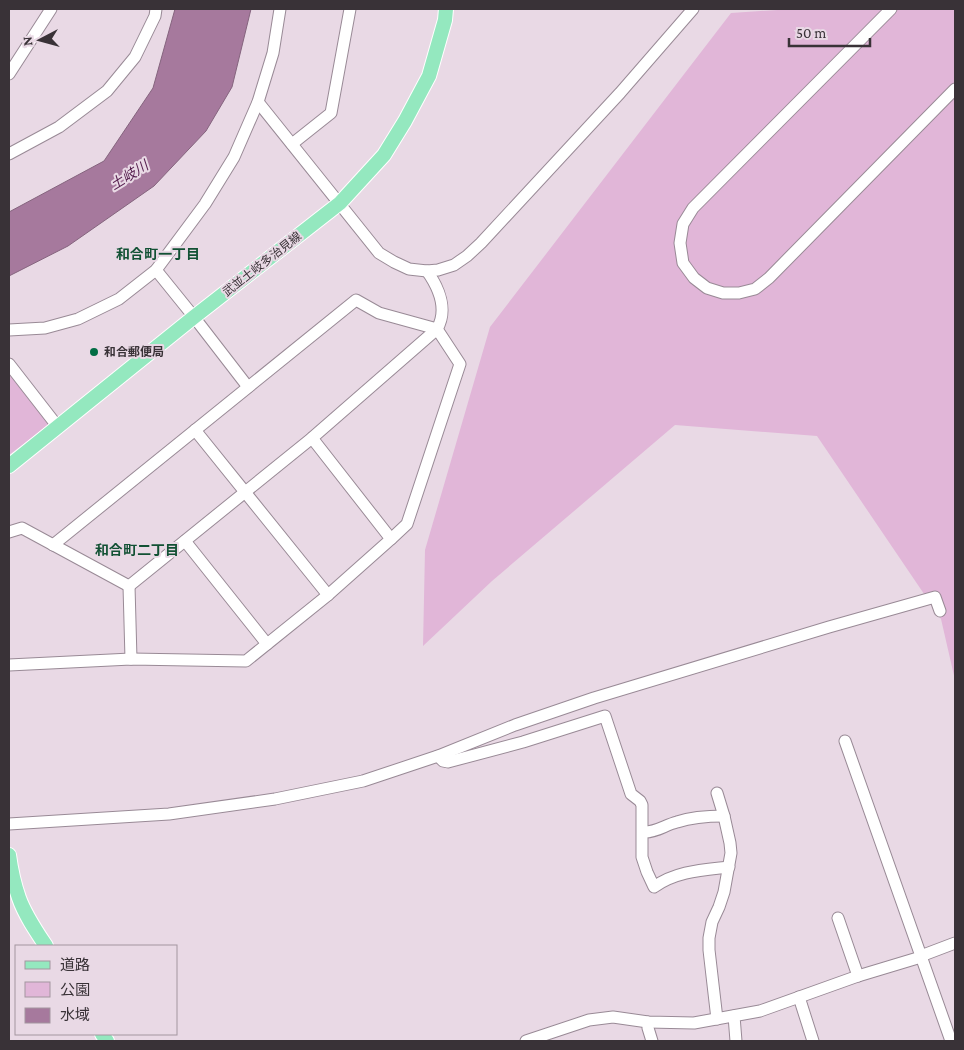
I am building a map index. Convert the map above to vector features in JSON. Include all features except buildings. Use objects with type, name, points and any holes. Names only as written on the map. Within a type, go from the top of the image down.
[{"type":"main road","name":"武並土岐多治見線","points":[[9,466],[194,317],[340,203],[384,155],[405,121],[429,76],[445,20],[446,9]]},
{"type":"main road","points":[[9,855],[12,876],[20,899],[45,945]]},
{"type":"street","points":[[9,74],[51,9]]},
{"type":"street","points":[[9,154],[59,126],[107,91],[136,57],[155,16],[156,9]]},
{"type":"street","points":[[9,330],[45,328],[78,319],[119,299],[156,270],[210,196],[234,157],[258,102],[273,53],[280,9]]},
{"type":"street","points":[[292,144],[331,113],[350,9]]},
{"type":"street","points":[[258,102],[379,253],[409,269],[438,270],[454,265],[481,243],[620,93],[693,9]]},
{"type":"street","points":[[891,9],[693,208],[683,224],[680,243],[683,263],[694,278],[706,288],[723,293],[738,293],[755,289],[769,278],[955,89]]},
{"type":"street","points":[[156,270],[248,386]]},
{"type":"street","points":[[129,586],[312,438],[437,329],[442,321],[440,298],[435,282],[427,271]]},
{"type":"street","points":[[9,665],[131,659],[246,661],[328,595],[407,524],[460,364],[437,329],[379,313],[356,300],[53,545]]},
{"type":"street","points":[[9,364],[58,427]]},
{"type":"street","points":[[195,430],[328,595]]},
{"type":"street","points":[[312,438],[391,539]]},
{"type":"street","points":[[9,532],[22,528],[129,586]]},
{"type":"street","points":[[184,541],[266,644]]},
{"type":"street","points":[[129,586],[131,659]]},
{"type":"street","points":[[9,824],[169,814],[275,799],[364,782],[438,756],[515,725],[594,698],[896,608],[935,597],[940,611]]},
{"type":"street","points":[[438,756],[443,761],[448,762],[523,742],[605,716],[631,794],[642,805],[642,857],[654,887],[663,881],[681,874],[729,867]]},
{"type":"street","points":[[845,741],[921,957],[951,1024],[951,1041]]},
{"type":"street","points":[[717,793],[724,816],[731,853],[724,892],[712,922],[709,938],[717,1019]]},
{"type":"street","points":[[643,832],[649,832],[678,822],[709,816],[724,816]]},
{"type":"street","points":[[838,918],[858,976]]},
{"type":"street","points":[[526,1041],[588,1020],[613,1017],[648,1022],[694,1023],[760,1011],[858,976],[921,957],[955,943]]},
{"type":"street","points":[[799,997],[813,1041]]},
{"type":"street","points":[[734,1016],[736,1041]]},
{"type":"street","points":[[648,1022],[652,1041]]},
{"type":"green space","points":[[793,9],[955,9],[955,680],[941,619],[817,436],[675,425],[492,581],[423,646],[425,550],[490,327],[731,13]]},
{"type":"green space","points":[[9,374],[49,425],[9,455]]},
{"type":"water","name":"土岐川","points":[[175,9],[251,9],[232,87],[206,131],[154,186],[68,246],[9,276],[9,212],[104,161],[153,88]]},
{"type":"place","name":"和合郵便局","points":[[94,352]]},
{"type":"district","name":"和合町一丁目","points":[[158,254]]},
{"type":"district","name":"和合町二丁目","points":[[137,550]]}]
